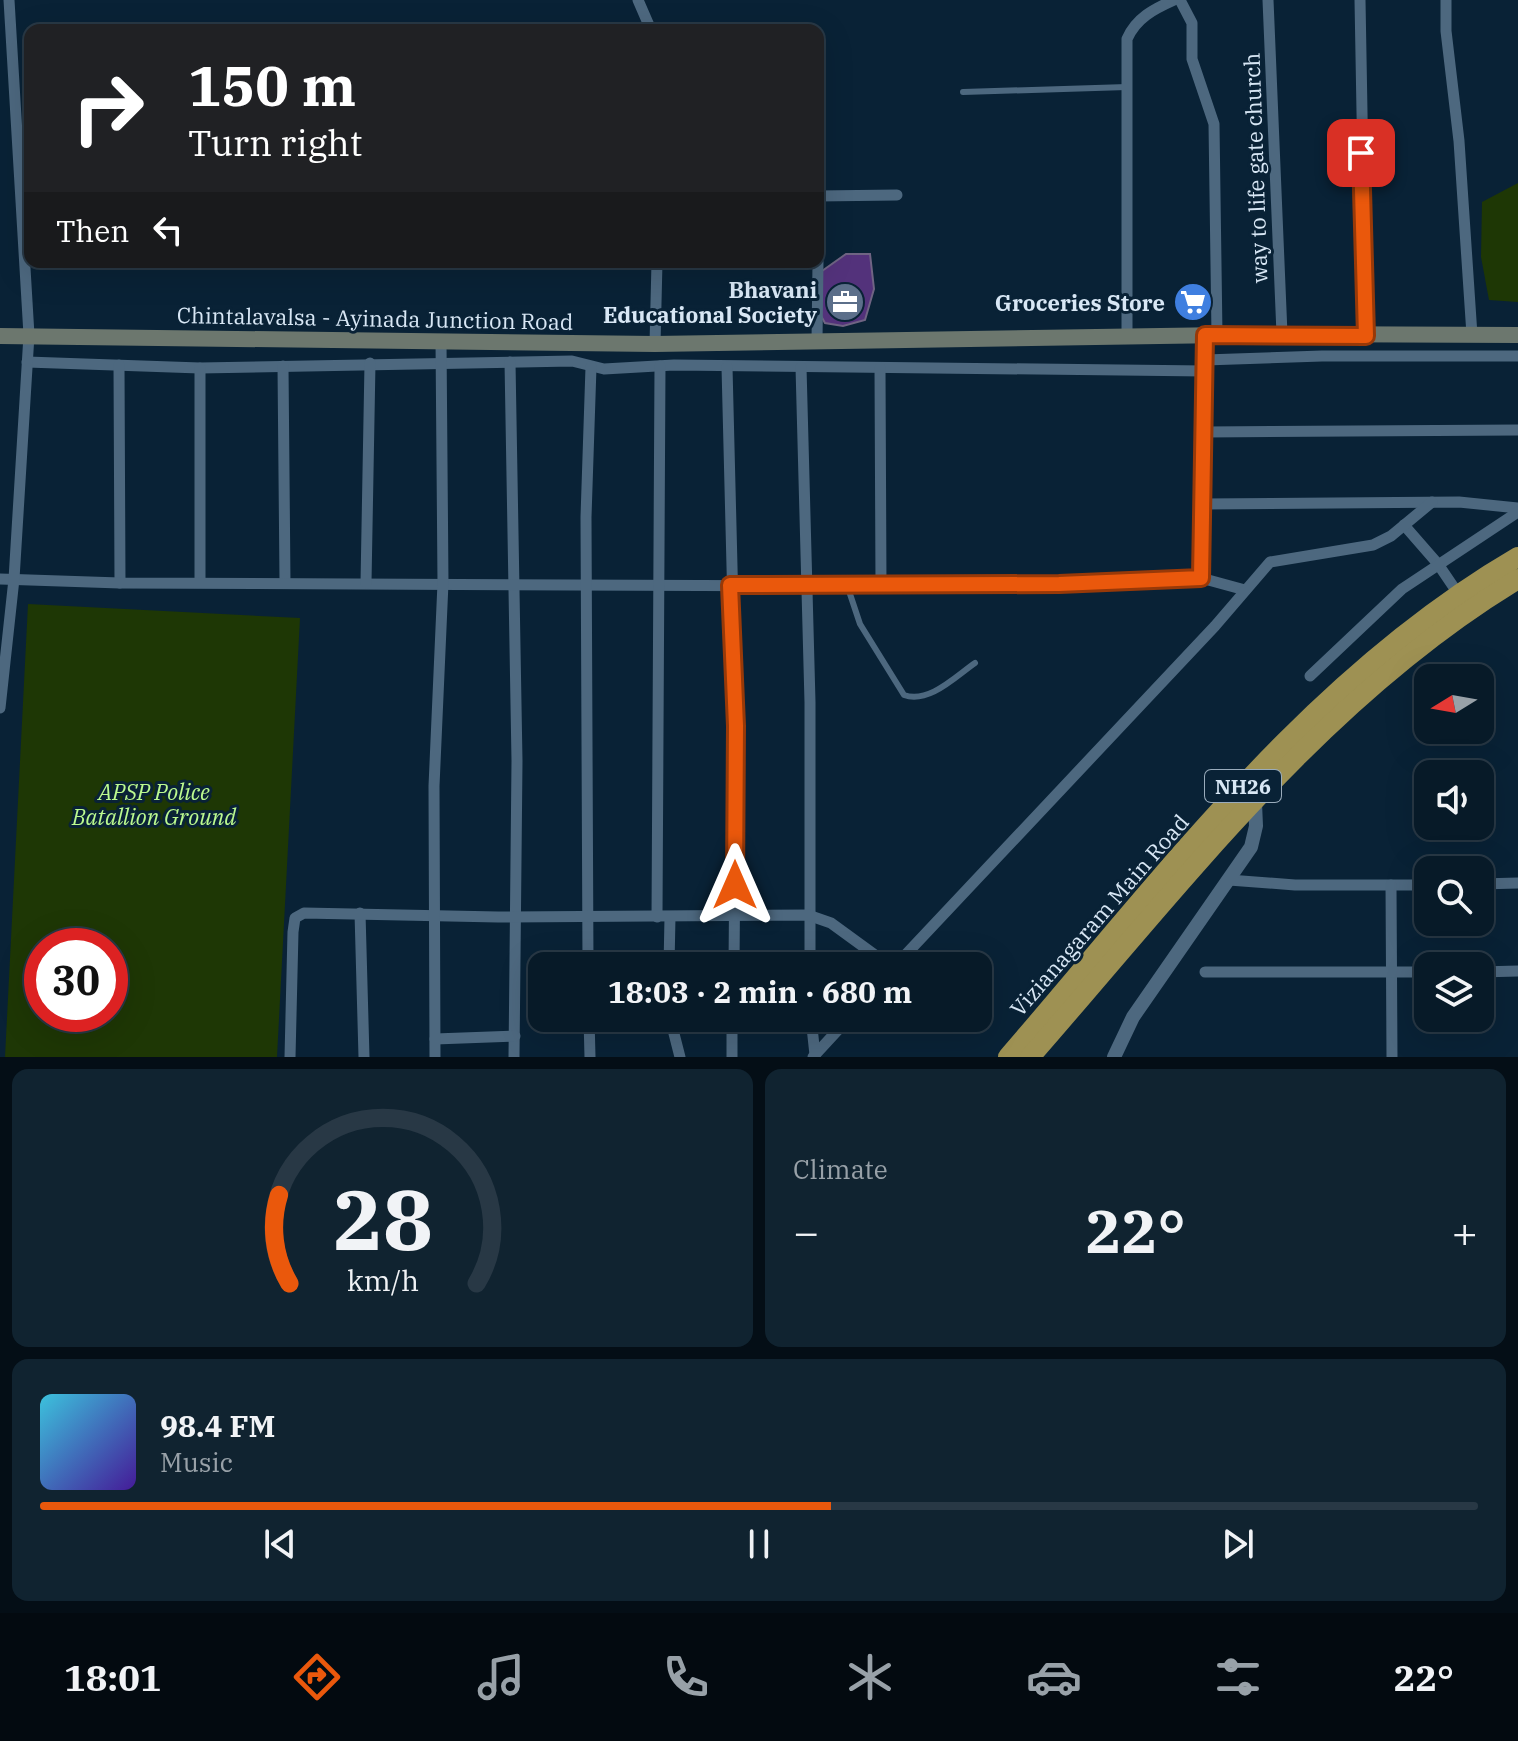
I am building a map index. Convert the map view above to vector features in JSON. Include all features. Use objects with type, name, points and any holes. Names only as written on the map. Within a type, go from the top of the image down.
[{"type":"highway","name":"Vizianagaram Main Road","points":[[1008,1057],[1238,791],[1317,708],[1459,595],[1518,557]]},
{"type":"highway","name":"Vizianagaram Main Road","points":[[1030,1057],[1179,885],[1336,716],[1471,607],[1518,579]]},
{"type":"main road","name":"Chintalavalsa - Ayinada Junction Road","points":[[0,336],[655,344],[1282,334],[1518,335]]},
{"type":"street","points":[[9,0],[24,251]]},
{"type":"street","points":[[638,0],[648,24]]},
{"type":"street","points":[[1127,336],[1126,51],[1131,30],[1149,11],[1177,0],[1192,23],[1192,59],[1214,124],[1211,335],[1205,365],[1201,578]]},
{"type":"street","name":"way to life gate church","points":[[1268,0],[1282,334]]},
{"type":"street","points":[[1360,0],[1366,336]]},
{"type":"street","points":[[1446,0],[1472,335]]},
{"type":"street","points":[[824,196],[897,195]]},
{"type":"street","points":[[0,708],[14,579],[29,335],[25,268]]},
{"type":"street","points":[[655,344],[657,268]]},
{"type":"street","points":[[817,341],[818,268]]},
{"type":"street","points":[[435,1057],[434,786],[443,583],[441,341]]},
{"type":"street","points":[[27,362],[200,368],[572,361],[591,367],[880,368],[1205,365],[1322,356],[1518,356]]},
{"type":"street","points":[[510,362],[517,916],[514,1057]]},
{"type":"street","points":[[366,583],[370,363]]},
{"type":"street","points":[[119,365],[120,583]]},
{"type":"street","points":[[283,366],[285,582]]},
{"type":"street","points":[[657,917],[660,366]]},
{"type":"street","points":[[588,952],[586,517],[591,367]]},
{"type":"street","points":[[727,367],[730,585],[736,726],[734,952]]},
{"type":"street","points":[[801,367],[808,586],[809,952]]},
{"type":"street","points":[[200,368],[200,582]]},
{"type":"street","points":[[880,368],[881,585]]},
{"type":"street","points":[[1205,432],[1518,430]]},
{"type":"street","points":[[1203,504],[1432,502],[1518,510]]},
{"type":"street","points":[[906,952],[1205,637],[1270,562],[1373,545],[1432,502]]},
{"type":"street","points":[[1310,676],[1402,589],[1518,510]]},
{"type":"street","points":[[1404,525],[1438,564],[1459,595]]},
{"type":"street","points":[[0,579],[120,583],[808,586],[1059,584],[1201,578],[1245,590]]},
{"type":"street","points":[[1114,1057],[1133,1017],[1254,839],[1255,803]]},
{"type":"street","points":[[1229,880],[1295,885],[1414,885]]},
{"type":"street","points":[[1494,884],[1518,883]]},
{"type":"street","points":[[1391,885],[1392,1057]]},
{"type":"street","points":[[290,1057],[295,918],[304,913],[657,917],[808,915],[831,923],[873,952]]},
{"type":"street","points":[[360,913],[364,1057]]},
{"type":"street","points":[[669,952],[670,917]]},
{"type":"street","points":[[1494,972],[1518,971]]},
{"type":"street","points":[[1205,972],[1414,972]]},
{"type":"street","points":[[589,1032],[590,1057]]},
{"type":"street","points":[[674,1032],[680,1057]]},
{"type":"street","points":[[732,1032],[732,1057]]},
{"type":"street","points":[[812,1032],[814,1056]]},
{"type":"street","points":[[814,1056],[836,1032]]},
{"type":"street","points":[[435,1039],[515,1036]]},
{"type":"lane","points":[[963,92],[1127,87]]},
{"type":"lane","points":[[847,585],[860,624],[904,695],[915,697],[933,692],[975,663]]},
{"type":"green space","points":[[1518,183],[1518,302],[1489,300],[1481,257],[1482,202]]},
{"type":"green space","name":"APSP Police Batallion Ground","points":[[28,604],[300,618],[277,1057],[5,1057]]},
{"type":"building","name":"Bhavani Educational Society","points":[[846,254],[870,254],[874,289],[865,320],[843,326],[825,323],[820,314],[822,271]]},
{"type":"place","name":"Bhavani Educational Society","points":[[845,302]]},
{"type":"place","name":"Groceries Store","points":[[1193,302]]},
{"type":"route","points":[[735,885],[736,726],[730,585],[1059,584],[1201,578],[1205,335],[1366,336],[1361,153]]}]
